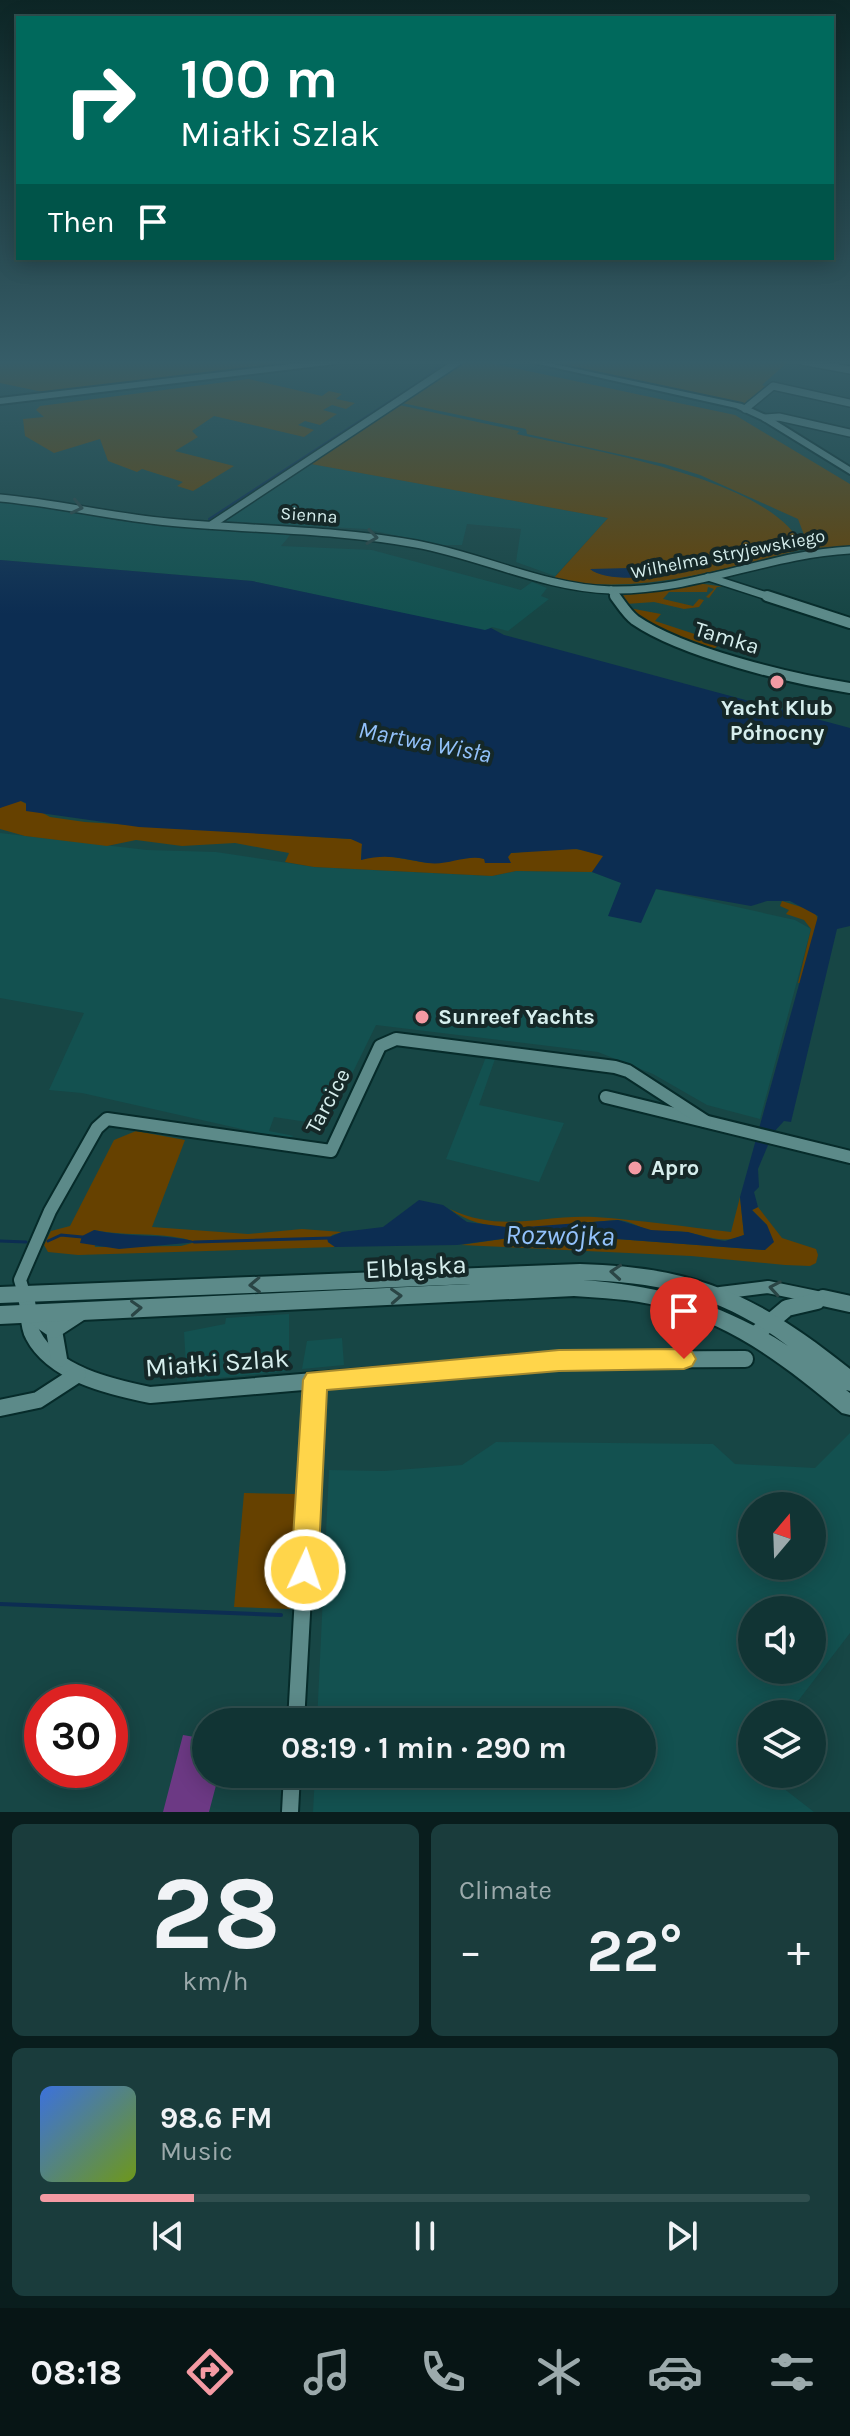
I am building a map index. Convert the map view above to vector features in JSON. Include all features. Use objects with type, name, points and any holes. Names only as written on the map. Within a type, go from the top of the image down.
[{"type":"main road","name":"Elbląska","points":[[0,1315],[27,1304],[607,1271],[660,1277],[720,1293],[764,1327],[850,1406]]},
{"type":"main road","name":"Elbląska","points":[[0,1295],[27,1304],[83,1311],[607,1288],[683,1302],[764,1327],[850,1382]]},
{"type":"street","points":[[211,525],[331,446]]},
{"type":"street","points":[[809,446],[850,471]]},
{"type":"street","name":"Sienna","points":[[0,498],[61,504],[122,517],[322,531],[398,541],[478,558],[549,582],[611,590]]},
{"type":"street","name":"Wilhelma Stryjewskiego","points":[[611,590],[708,577],[804,552],[850,550]]},
{"type":"street","points":[[708,577],[850,623]]},
{"type":"street","name":"Tamka","points":[[611,590],[632,618],[663,636],[799,680],[850,688]]},
{"type":"street","name":"Tarcice","points":[[27,1304],[20,1280],[50,1211],[97,1128],[107,1119],[331,1151],[380,1046],[396,1039],[615,1067],[628,1071],[705,1121]]},
{"type":"street","name":"Tarcice","points":[[606,1097],[850,1157]]},
{"type":"street","points":[[720,1293],[750,1285],[768,1286],[850,1304]]},
{"type":"street","points":[[764,1327],[802,1302],[830,1300]]},
{"type":"street","points":[[27,1304],[54,1330],[59,1359]]},
{"type":"street","name":"Miałki Szlak","points":[[27,1304],[30,1331],[41,1346],[78,1374],[150,1395],[559,1360],[745,1359]]},
{"type":"street","points":[[54,1330],[83,1311]]},
{"type":"street","points":[[0,1408],[38,1400],[78,1374]]},
{"type":"street","points":[[850,1374],[850,1382]]},
{"type":"street","points":[[297,1708],[315,1380]]},
{"type":"street","points":[[290,1812],[291,1788]]},
{"type":"shaded area","points":[[41,446],[78,446],[54,453]]},
{"type":"shaded area","points":[[102,446],[184,446],[175,451],[234,466],[193,491],[177,486],[183,482],[142,469],[137,472],[108,461]]},
{"type":"shaded area","points":[[339,446],[570,446],[676,471],[719,486],[757,503],[786,524],[803,549],[709,572],[647,583],[585,583],[553,579],[608,518],[311,464]]},
{"type":"shaded area","points":[[580,446],[786,446],[850,484],[850,547],[809,548],[798,519],[700,475]]},
{"type":"shaded area","points":[[311,464],[608,518],[555,576],[516,562],[521,529],[467,524],[462,545],[439,545],[366,529],[225,521]]},
{"type":"shaded area","points":[[0,501],[53,506],[119,521],[292,533],[281,546],[372,550],[521,590],[532,582],[547,588],[541,596],[549,599],[508,631],[492,627],[485,631],[252,581],[0,560]]},
{"type":"shaded area","points":[[698,583],[724,587],[717,587],[709,598],[706,597],[714,589],[708,587],[707,592],[669,592],[663,599],[693,606],[699,599],[704,600],[699,607],[684,609],[654,602],[626,604],[619,596]]},
{"type":"shaded area","points":[[629,608],[661,614],[655,621],[719,642],[725,636],[720,633],[729,636],[714,649],[657,629]]},
{"type":"shaded area","points":[[13,801],[21,801],[50,817],[85,822],[351,839],[362,843],[361,860],[375,854],[428,863],[476,856],[485,859],[485,863],[508,857],[511,853],[558,848],[604,856],[592,872],[516,871],[492,876],[314,867],[285,862],[289,853],[235,843],[182,846],[136,840],[107,846],[25,836],[0,829],[0,808]]},
{"type":"shaded area","name":"Sunreef Yachts","points":[[0,833],[147,850],[216,852],[314,867],[492,876],[516,871],[592,872],[622,883],[609,915],[656,889],[795,920],[811,929],[760,1119],[707,1105],[653,1074],[598,1052],[376,1025],[327,1125],[274,1117],[269,1131],[294,1136],[286,1139],[82,1093],[49,1090],[84,1013],[0,998]]},
{"type":"shaded area","points":[[782,901],[814,911],[819,921],[801,983],[798,983],[811,929],[804,920],[786,914],[789,910],[780,906]]},
{"type":"shaded area","points":[[486,1057],[495,1059],[479,1105],[564,1123],[539,1182],[446,1159]]},
{"type":"shaded area","points":[[136,1131],[185,1140],[152,1227],[248,1234],[302,1229],[342,1232],[332,1235],[328,1242],[335,1247],[78,1255],[48,1252],[44,1245],[51,1231],[70,1226],[114,1140]],"holes":[[[94,1230],[171,1236],[196,1242],[181,1246],[95,1247]]]},
{"type":"shaded area","points":[[740,1197],[744,1235],[724,1239],[685,1232],[653,1231],[618,1220],[508,1228],[467,1219],[450,1209],[469,1216],[505,1222],[595,1217],[731,1232]]},
{"type":"shaded area","points":[[758,1207],[782,1238],[816,1249],[816,1263],[810,1266],[785,1265],[691,1256],[461,1245],[509,1238],[590,1237],[765,1250],[767,1225],[752,1210]]},
{"type":"shaded area","points":[[289,1314],[289,1371],[187,1381],[184,1332],[225,1324],[226,1318]]},
{"type":"shaded area","points":[[342,1338],[344,1365],[302,1369],[307,1341]]},
{"type":"shaded area","points":[[850,1433],[850,1633],[826,1664],[826,1596],[738,1596],[738,1684],[811,1684],[799,1700],[738,1700],[738,1788],[783,1788],[814,1812],[313,1812],[314,1788],[656,1788],[656,1708],[318,1708],[329,1470],[384,1471],[462,1465],[496,1442],[713,1444],[735,1464],[815,1468]]},
{"type":"shaded area","points":[[244,1493],[297,1494],[290,1609],[234,1607]]},
{"type":"water","name":"Martwa Wisła","points":[[0,560],[252,581],[485,630],[491,628],[504,635],[850,728],[850,926],[837,929],[791,1122],[784,1121],[773,1133],[758,1169],[759,1187],[754,1192],[758,1207],[752,1210],[767,1225],[774,1242],[765,1250],[590,1237],[509,1238],[457,1245],[335,1247],[328,1242],[327,1238],[342,1232],[383,1227],[419,1200],[443,1205],[467,1222],[513,1228],[618,1220],[651,1230],[688,1232],[725,1241],[744,1235],[740,1197],[818,916],[790,901],[767,901],[751,906],[656,889],[641,923],[608,916],[621,883],[592,872],[603,856],[577,849],[511,853],[508,857],[511,863],[485,863],[484,859],[477,858],[435,863],[387,857],[361,860],[362,844],[351,839],[139,827],[26,811],[26,803],[21,801],[0,808]]},
{"type":"water","points":[[696,560],[703,563],[679,572],[646,577],[612,577],[590,569],[669,567]]},
{"type":"water","points":[[94,1230],[198,1242],[119,1249],[80,1243],[82,1236]]},
{"type":"building","points":[[183,1735],[192,1737],[192,1788],[215,1788],[209,1812],[163,1812]]},
{"type":"waterway","points":[[209,519],[322,446]]},
{"type":"waterway","name":"Rozwójka","points":[[48,1241],[61,1235],[82,1237]]},
{"type":"waterway","name":"Rozwójka","points":[[194,1242],[330,1238]]},
{"type":"waterway","name":"Rozwójka","points":[[0,1241],[26,1242]]},
{"type":"waterway","points":[[0,1604],[281,1615]]},
{"type":"place","name":"Yacht Klub Północny","points":[[777,682]]},
{"type":"place","name":"Sunreef Yachts","points":[[422,1017]]},
{"type":"place","name":"Apro","points":[[635,1168]]},
{"type":"route","points":[[305,1570],[315,1380],[559,1360],[684,1359]]}]
